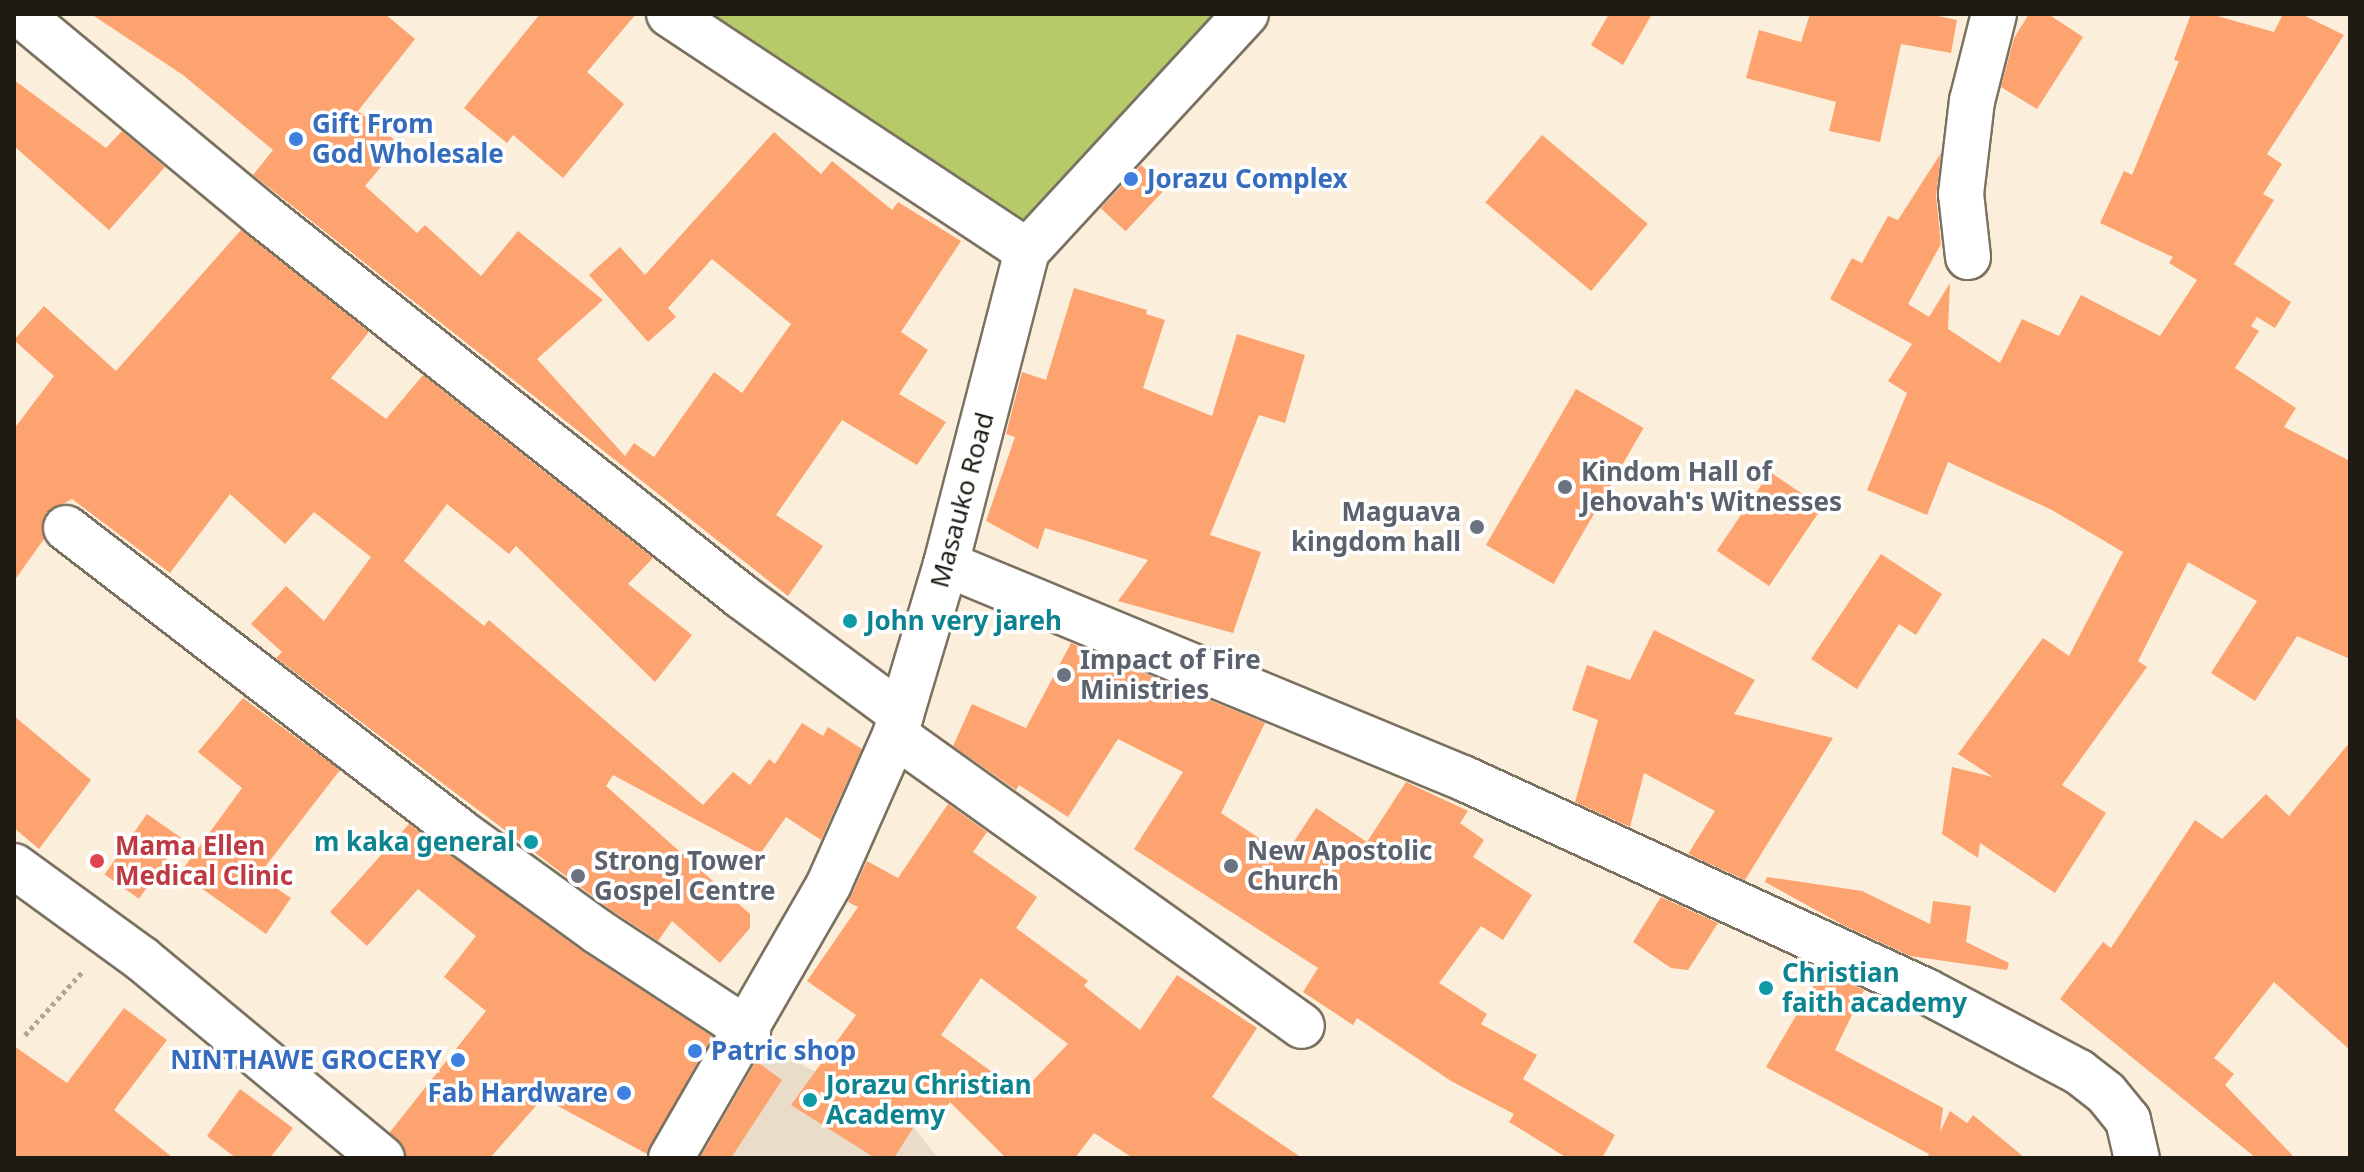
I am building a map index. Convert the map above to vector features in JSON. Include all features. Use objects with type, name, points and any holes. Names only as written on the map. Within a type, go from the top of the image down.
[{"type":"street","points":[[20,14],[285,233],[898,725],[1302,1026]]},
{"type":"street","points":[[669,14],[1027,251]]},
{"type":"street","name":"Masauko Road","points":[[671,1158],[748,1030],[829,884],[898,725],[946,564],[1027,251],[1246,14]]},
{"type":"street","points":[[1968,257],[1961,194],[1972,101],[1994,14]]},
{"type":"street","points":[[66,528],[459,831],[597,931],[748,1030]]},
{"type":"street","points":[[946,564],[1463,778],[1926,991],[2079,1072],[2106,1093],[2128,1120],[2137,1158]]},
{"type":"street","points":[[14,866],[113,938],[382,1158]]},
{"type":"path","points":[[25,1035],[113,938]]},
{"type":"shaded area","points":[[761,1043],[909,1121],[938,1158],[691,1158]]},
{"type":"green space","points":[[690,14],[1224,14],[1024,230]]},
{"type":"building","points":[[91,14],[385,14],[415,39],[358,111],[400,144],[365,186],[417,233],[425,225],[481,276],[518,231],[603,300],[537,359],[625,456],[634,443],[654,457],[714,372],[742,393],[791,324],[712,259],[668,308],[676,317],[648,342],[589,275],[620,247],[645,275],[774,132],[821,174],[832,161],[892,210],[898,202],[961,241],[901,332],[928,350],[899,394],[946,422],[917,465],[842,420],[776,515],[823,546],[788,596],[253,175],[273,150],[183,75]]},
{"type":"building","points":[[540,14],[636,14],[587,72],[624,104],[563,178],[513,135],[507,143],[464,108]]},
{"type":"building","points":[[1609,14],[1652,14],[1623,65],[1591,45]]},
{"type":"building","points":[[1810,14],[1928,14],[1957,20],[1951,53],[1901,44],[1880,142],[1829,131],[1836,102],[1746,78],[1759,30],[1801,42]]},
{"type":"building","points":[[2029,14],[2048,14],[2083,37],[2037,109],[2001,87],[2014,38]]},
{"type":"building","points":[[2191,14],[2210,14],[2274,32],[2283,14],[2301,14],[2344,35],[2267,154],[2282,164],[2263,194],[2274,200],[2234,264],[2291,302],[2275,328],[2257,317],[2251,326],[2259,331],[2235,368],[2296,408],[2284,427],[2350,461],[2350,659],[2297,636],[2255,701],[2211,673],[2257,601],[2188,562],[2138,661],[2147,667],[2062,785],[2106,813],[2055,893],[1980,843],[1978,858],[1942,834],[1952,767],[1993,777],[1958,754],[2043,638],[2069,656],[2123,552],[2052,510],[1948,462],[1927,515],[1867,490],[1907,393],[1888,381],[1912,344],[1830,299],[1852,258],[1862,263],[1888,216],[1898,220],[1941,153],[1936,196],[1941,244],[1908,304],[1929,317],[1950,283],[1948,329],[2000,363],[2022,319],[2059,336],[2081,295],[2160,336],[2197,280],[2169,263],[2173,257],[2100,223],[2124,171],[2132,175],[2179,61],[2174,60]]},
{"type":"building","points":[[14,80],[106,148],[122,131],[165,167],[109,230],[14,146]]},
{"type":"building","points":[[1542,135],[1648,224],[1591,291],[1485,202]]},
{"type":"building","points":[[1141,165],[1166,188],[1126,231],[1101,208]]},
{"type":"building","points":[[241,230],[369,332],[331,378],[386,419],[423,375],[653,558],[628,584],[692,635],[655,682],[516,546],[509,554],[447,504],[404,561],[484,626],[489,620],[703,805],[733,772],[750,785],[769,759],[775,764],[802,723],[823,736],[828,727],[862,749],[821,840],[786,817],[760,854],[613,775],[606,786],[750,914],[750,928],[720,963],[672,921],[658,941],[611,910],[276,658],[282,652],[251,624],[286,586],[324,621],[371,557],[314,512],[285,544],[230,494],[170,573],[72,499],[46,513],[44,539],[14,581],[14,429],[54,376],[14,340],[44,306],[116,371]]},
{"type":"building","points":[[1074,288],[1147,310],[1146,314],[1165,320],[1143,388],[1212,416],[1237,334],[1305,355],[1285,423],[1259,415],[1210,535],[1261,552],[1233,633],[1118,601],[1148,560],[1045,528],[1038,549],[986,521],[1015,437],[1006,434],[1022,372],[1046,380]]},
{"type":"building","name":"Kindom Hall of Jehovah's Witnesses","points":[[1576,389],[1644,428],[1554,584],[1486,545]]},
{"type":"building","points":[[1770,472],[1822,507],[1769,586],[1717,551]]},
{"type":"building","points":[[1881,554],[1942,594],[1916,635],[1899,624],[1857,689],[1811,659]]},
{"type":"building","points":[[1654,630],[1755,680],[1734,714],[1833,738],[1745,880],[1688,854],[1715,811],[1644,773],[1630,827],[1575,802],[1598,720],[1572,710],[1587,665],[1630,680]]},
{"type":"building","points":[[1071,643],[1265,723],[1221,813],[1285,855],[1316,808],[1367,842],[1406,782],[1468,811],[1460,823],[1484,840],[1473,857],[1532,895],[1503,940],[1481,926],[1439,983],[1487,1014],[1481,1024],[1537,1055],[1523,1079],[1615,1135],[1602,1158],[1567,1158],[1509,1122],[1514,1114],[1451,1081],[1357,1018],[1353,1025],[1303,992],[1318,968],[1134,849],[1183,772],[1118,739],[1068,817],[1019,785],[1016,790],[953,746],[972,704],[1026,728]]},
{"type":"building","points":[[243,698],[340,770],[258,876],[291,898],[266,934],[180,873],[242,788],[198,752]]},
{"type":"building","points":[[14,716],[91,780],[39,849],[14,828]]},
{"type":"building","points":[[2350,742],[2350,1050],[2274,982],[2214,1058],[2234,1074],[2225,1085],[2295,1158],[2256,1158],[2060,999],[2103,942],[2111,948],[2195,820],[2222,839],[2266,794],[2289,816]]},
{"type":"building","points":[[948,804],[987,832],[973,852],[1037,897],[1016,928],[1088,981],[1084,986],[1140,1030],[1177,975],[1257,1028],[1212,1097],[1302,1158],[1133,1158],[1094,1133],[1075,1158],[1006,1158],[950,1102],[943,1112],[929,1103],[894,1158],[875,1158],[791,1105],[856,1015],[807,981],[858,907],[848,902],[867,861],[898,878]],"holes":[[[981,978],[1068,1044],[1021,1093],[941,1035]]]},
{"type":"building","name":"Mama Ellen Medical Clinic","points":[[147,814],[181,838],[139,899],[105,875]]},
{"type":"building","points":[[409,824],[582,951],[712,1036],[647,1154],[543,1098],[490,1158],[406,1158],[390,1132],[486,1011],[444,977],[476,936],[418,889],[367,946],[330,912]]},
{"type":"building","points":[[1767,877],[1862,891],[1930,924],[1933,901],[1971,906],[1966,942],[2009,963],[2007,970],[1910,956],[1843,925],[1765,882]]},
{"type":"building","points":[[1661,897],[1718,923],[1688,970],[1671,968],[1633,942]]},
{"type":"building","points":[[1822,971],[1864,990],[1835,1050],[1943,1108],[1940,1132],[1950,1111],[1967,1123],[1973,1115],[2025,1158],[1927,1158],[1929,1154],[1766,1067]]},
{"type":"building","points":[[124,1008],[167,1040],[114,1110],[173,1158],[14,1158],[14,1046],[67,1083]]},
{"type":"building","points":[[756,1061],[782,1080],[731,1158],[700,1158]]},
{"type":"building","points":[[240,1089],[293,1128],[270,1158],[236,1158],[207,1136]]},
{"type":"place","name":"Gift From God Wholesale","points":[[296,139]]},
{"type":"place","name":"Jorazu Complex","points":[[1131,179]]},
{"type":"place","name":"Kindom Hall of Jehovah's Witnesses","points":[[1565,487]]},
{"type":"place","name":"Maguava kingdom hall","points":[[1477,527]]},
{"type":"place","name":"John very jareh","points":[[850,621]]},
{"type":"place","name":"Impact of Fire Ministries","points":[[1064,675]]},
{"type":"place","name":"m kaka general","points":[[531,842]]},
{"type":"place","name":"Mama Ellen Medical Clinic","points":[[97,861]]},
{"type":"place","name":"New Apostolic Church","points":[[1231,866]]},
{"type":"place","name":"Strong Tower Gospel Centre","points":[[578,876]]},
{"type":"place","name":"Christian faith academy","points":[[1766,988]]},
{"type":"place","name":"Patric shop","points":[[695,1051]]},
{"type":"place","name":"NINTHAWE GROCERY","points":[[458,1060]]},
{"type":"place","name":"Fab Hardware","points":[[624,1093]]},
{"type":"place","name":"Jorazu Christian Academy","points":[[810,1100]]}]
